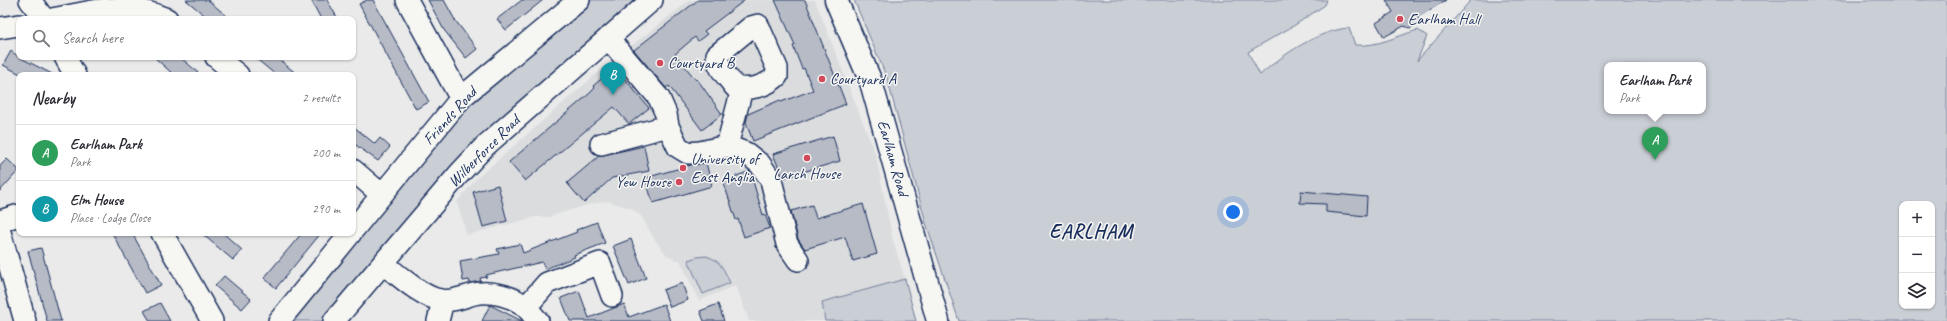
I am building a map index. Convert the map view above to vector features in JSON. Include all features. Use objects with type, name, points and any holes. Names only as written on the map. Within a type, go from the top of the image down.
[{"type":"main road","name":"Earlham Road","points":[[836,0],[871,82],[938,321]]},
{"type":"street","points":[[30,0],[42,16]]},
{"type":"street","points":[[407,0],[456,90],[462,97]]},
{"type":"street","name":"Friends Road","points":[[356,226],[462,97],[580,0]]},
{"type":"street","name":"Wilberforce Road","points":[[334,321],[384,264],[458,175],[485,146],[652,0]]},
{"type":"street","points":[[67,16],[118,6],[142,8],[161,16]]},
{"type":"street","points":[[0,28],[16,25]]},
{"type":"street","points":[[608,38],[659,98],[666,114],[668,126],[678,147],[688,153],[727,146],[746,153],[760,164],[771,180],[787,244],[798,260]]},
{"type":"street","points":[[67,60],[73,72]]},
{"type":"street","points":[[220,60],[234,72]]},
{"type":"street","points":[[727,146],[742,89]]},
{"type":"street","points":[[601,144],[668,126]]},
{"type":"street","points":[[356,173],[382,195]]},
{"type":"street","points":[[0,221],[16,216]]},
{"type":"street","points":[[0,232],[25,321]]},
{"type":"street","points":[[164,236],[212,321]]},
{"type":"street","points":[[279,321],[349,236]]},
{"type":"street","points":[[384,264],[419,290],[436,300],[442,301],[459,299],[476,294],[492,293],[508,297],[532,314],[547,283],[600,263],[612,296]]},
{"type":"street","points":[[438,321],[442,301]]},
{"type":"shaded area","points":[[591,0],[642,0],[448,174],[324,321],[287,321],[448,126],[488,86]]},
{"type":"shaded area","name":"University of East Anglia","points":[[690,0],[815,0],[876,156],[893,241],[905,279],[822,302],[825,321],[749,321],[736,285],[699,301],[680,260],[675,260],[666,254],[655,240],[641,216],[631,208],[606,201],[548,217],[535,217],[467,235],[457,202],[475,180],[609,63]]},
{"type":"shaded area","points":[[854,0],[1327,0],[1325,5],[1295,25],[1248,52],[1260,75],[1290,52],[1313,38],[1326,33],[1349,28],[1355,45],[1379,43],[1418,30],[1427,36],[1417,61],[1471,0],[1947,0],[1947,321],[959,321],[926,223],[887,78]]},
{"type":"shaded area","points":[[706,256],[719,263],[730,283],[703,294],[688,260]]},
{"type":"shaded area","points":[[905,279],[916,321],[825,321],[822,302]]},
{"type":"building","points":[[186,0],[208,0],[227,16],[205,16]]},
{"type":"building","points":[[311,0],[327,0],[336,16],[319,16]]},
{"type":"building","points":[[367,0],[373,0],[429,102],[416,109],[359,4]]},
{"type":"building","points":[[428,0],[444,0],[455,20],[477,49],[466,58],[444,30]]},
{"type":"building","points":[[522,0],[543,0],[506,30],[497,19]]},
{"type":"building","name":"Courtyard B","points":[[698,0],[745,0],[704,31],[707,34],[698,41],[695,37],[675,54],[696,80],[697,79],[722,114],[702,130],[669,86],[666,88],[634,50]]},
{"type":"building","name":"Courtyard A","points":[[775,0],[805,0],[846,104],[753,141],[746,123],[748,114],[780,100],[781,102],[813,90],[804,68],[802,69],[793,46],[795,45]]},
{"type":"building","name":"Earlham Hall","points":[[1386,0],[1446,0],[1418,17],[1418,24],[1410,28],[1404,26],[1384,37],[1376,23],[1393,12]]},
{"type":"building","points":[[11,51],[16,55],[16,60],[25,60],[48,72],[16,72],[3,65]]},
{"type":"building","points":[[157,60],[184,60],[198,72],[171,72]]},
{"type":"building","points":[[258,60],[280,60],[294,72],[272,72]]},
{"type":"building","points":[[615,67],[649,108],[629,124],[614,107],[525,181],[509,162],[589,94],[595,88],[593,86]]},
{"type":"building","points":[[356,128],[375,144],[380,138],[390,147],[378,161],[356,145]]},
{"type":"building","name":"Larch House","points":[[833,136],[840,161],[783,178],[773,154]]},
{"type":"building","points":[[644,146],[649,171],[612,178],[584,203],[567,183],[599,156]]},
{"type":"building","points":[[7,159],[16,167],[16,173],[0,191],[0,166]]},
{"type":"building","name":"Yew House","points":[[706,163],[712,186],[653,203],[645,178],[691,165]]},
{"type":"building","points":[[750,171],[763,215],[765,214],[770,228],[744,237],[738,219],[736,220],[723,181]]},
{"type":"building","points":[[498,185],[507,221],[483,227],[473,192]]},
{"type":"building","points":[[1301,191],[1367,197],[1366,216],[1326,212],[1326,204],[1300,203]]},
{"type":"building","points":[[863,204],[877,254],[853,261],[845,237],[805,249],[798,239],[791,211],[812,205],[816,218]]},
{"type":"building","points":[[597,222],[605,243],[574,255],[575,257],[545,269],[542,262],[486,275],[487,277],[480,278],[481,281],[470,283],[469,280],[463,281],[460,261],[499,254],[497,249],[520,244],[523,253],[577,232],[576,230]]},
{"type":"building","points":[[114,236],[134,236],[161,285],[145,293]]},
{"type":"building","points":[[205,236],[226,236],[242,250],[233,260]]},
{"type":"building","points":[[299,236],[319,236],[276,288],[264,278]]},
{"type":"building","points":[[631,239],[646,278],[629,285],[613,246]]},
{"type":"building","points":[[41,248],[61,321],[47,321],[28,251]]},
{"type":"building","points":[[224,276],[251,299],[242,309],[215,286]]},
{"type":"building","points":[[682,283],[688,300],[670,307],[663,290]]},
{"type":"building","points":[[579,291],[589,318],[624,304],[629,317],[664,304],[670,321],[570,321],[561,298]]},
{"type":"building","points":[[160,303],[170,321],[150,321],[144,311]]},
{"type":"building","points":[[718,304],[724,321],[704,321],[700,311]]},
{"type":"building","points":[[490,305],[522,321],[482,321]]},
{"type":"place","name":"Earlham Hall","points":[[1400,19]]},
{"type":"place","name":"Courtyard B","points":[[660,63]]},
{"type":"place","name":"Courtyard A","points":[[822,79]]},
{"type":"place","name":"Elm House","points":[[613,95]]},
{"type":"place","name":"Larch House","points":[[807,158]]},
{"type":"place","name":"Earlham Park","points":[[1655,160]]},
{"type":"place","name":"University of East Anglia","points":[[683,168]]},
{"type":"place","name":"Yew House","points":[[679,182]]},
{"type":"district","name":"EARLHAM","points":[[1091,231]]}]
